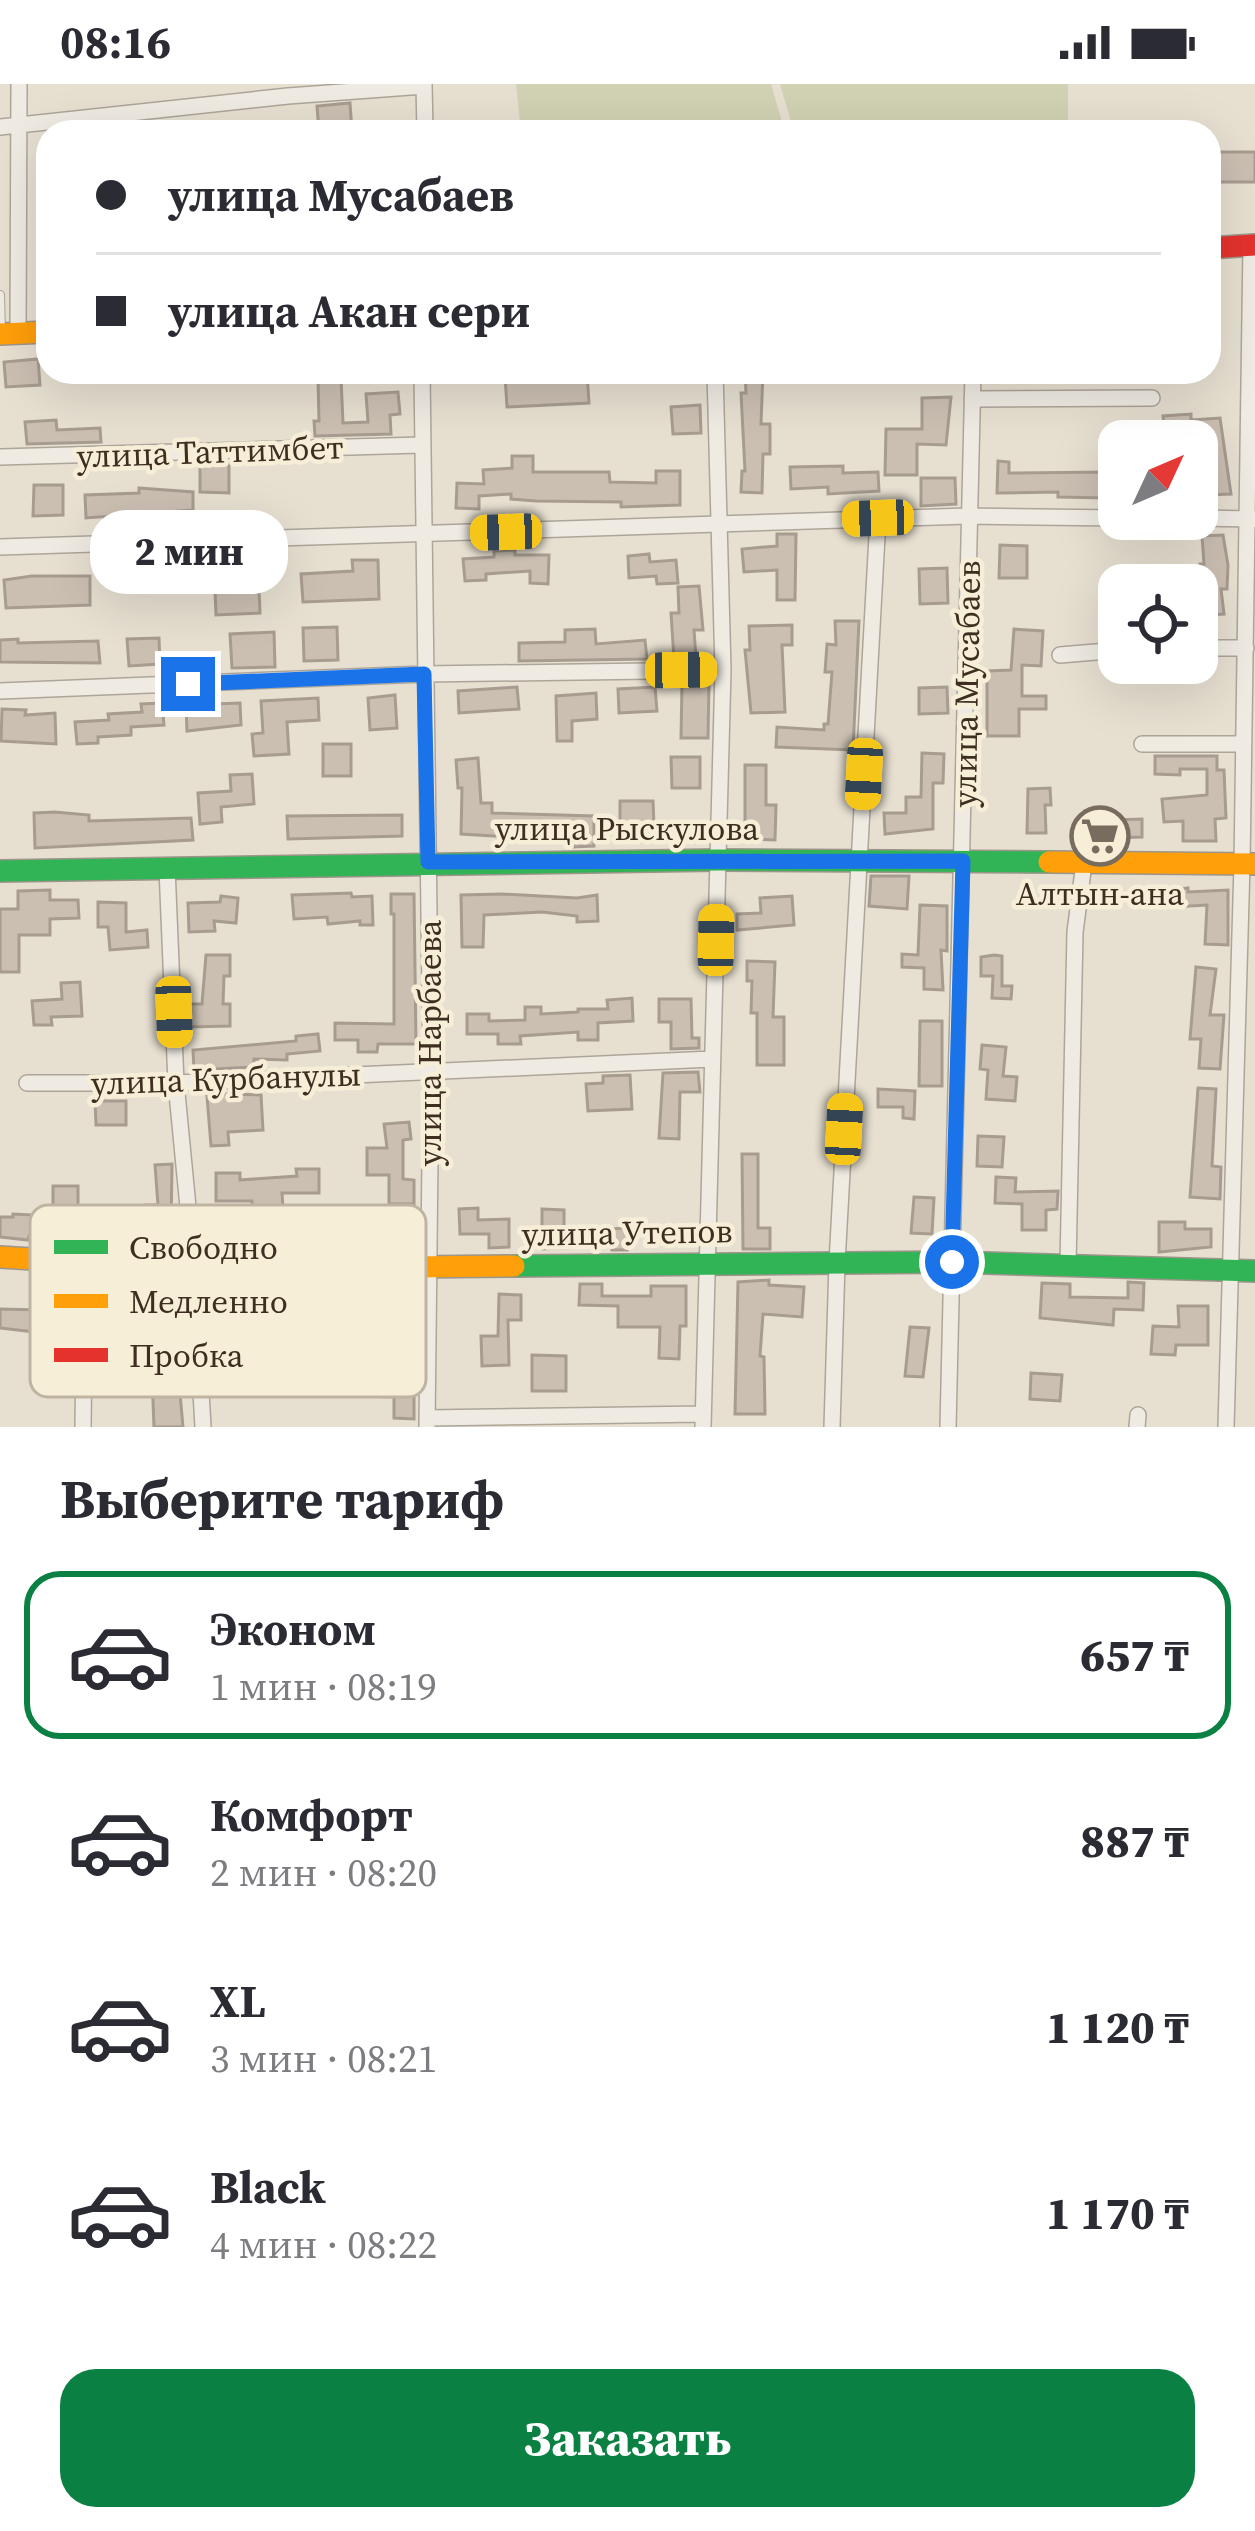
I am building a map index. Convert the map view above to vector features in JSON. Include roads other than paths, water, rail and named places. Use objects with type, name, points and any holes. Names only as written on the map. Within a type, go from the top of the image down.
[{"type":"street","points":[[19,84],[8,126],[6,333],[36,332]]},
{"type":"street","points":[[63,120],[424,85],[425,120]]},
{"type":"street","points":[[1221,247],[1253,245],[1243,745],[1249,864],[1226,1427]]},
{"type":"street","name":"улица Нарбаева","points":[[422,384],[431,1070],[427,1423]]},
{"type":"street","points":[[427,1423],[703,1420],[723,670],[715,384]]},
{"type":"street","name":"улица Мусабаев","points":[[948,1427],[973,384]]},
{"type":"street","points":[[972,398],[1151,398]]},
{"type":"street","name":"улица Таттимбет","points":[[0,457],[420,445]]},
{"type":"street","points":[[832,1427],[878,518]]},
{"type":"street","points":[[0,547],[878,518],[1098,518]]},
{"type":"street","points":[[1218,518],[1251,519]]},
{"type":"street","points":[[1218,648],[1246,648]]},
{"type":"street","points":[[1060,655],[1098,652]]},
{"type":"street","points":[[0,692],[424,674],[723,670]]},
{"type":"street","points":[[1142,744],[1243,745]]},
{"type":"street","name":"улица Рыскулова","points":[[0,871],[718,860],[1249,864]]},
{"type":"street","points":[[1068,1265],[1075,932],[1084,863]]},
{"type":"street","points":[[166,868],[176,1083],[188,1205]]},
{"type":"street","name":"улица Курбанулы","points":[[27,1083],[176,1083],[712,1060]]},
{"type":"street","name":"улица Утепов","points":[[0,1257],[30,1259]]},
{"type":"street","name":"улица Утепов","points":[[426,1268],[952,1262],[1255,1271]]},
{"type":"street","points":[[83,1427],[84,1397]]},
{"type":"street","points":[[201,1397],[203,1427]]},
{"type":"lane","points":[[0,295],[6,333]]},
{"type":"place","name":"Алтын-ана","points":[[1100,836]]}]
